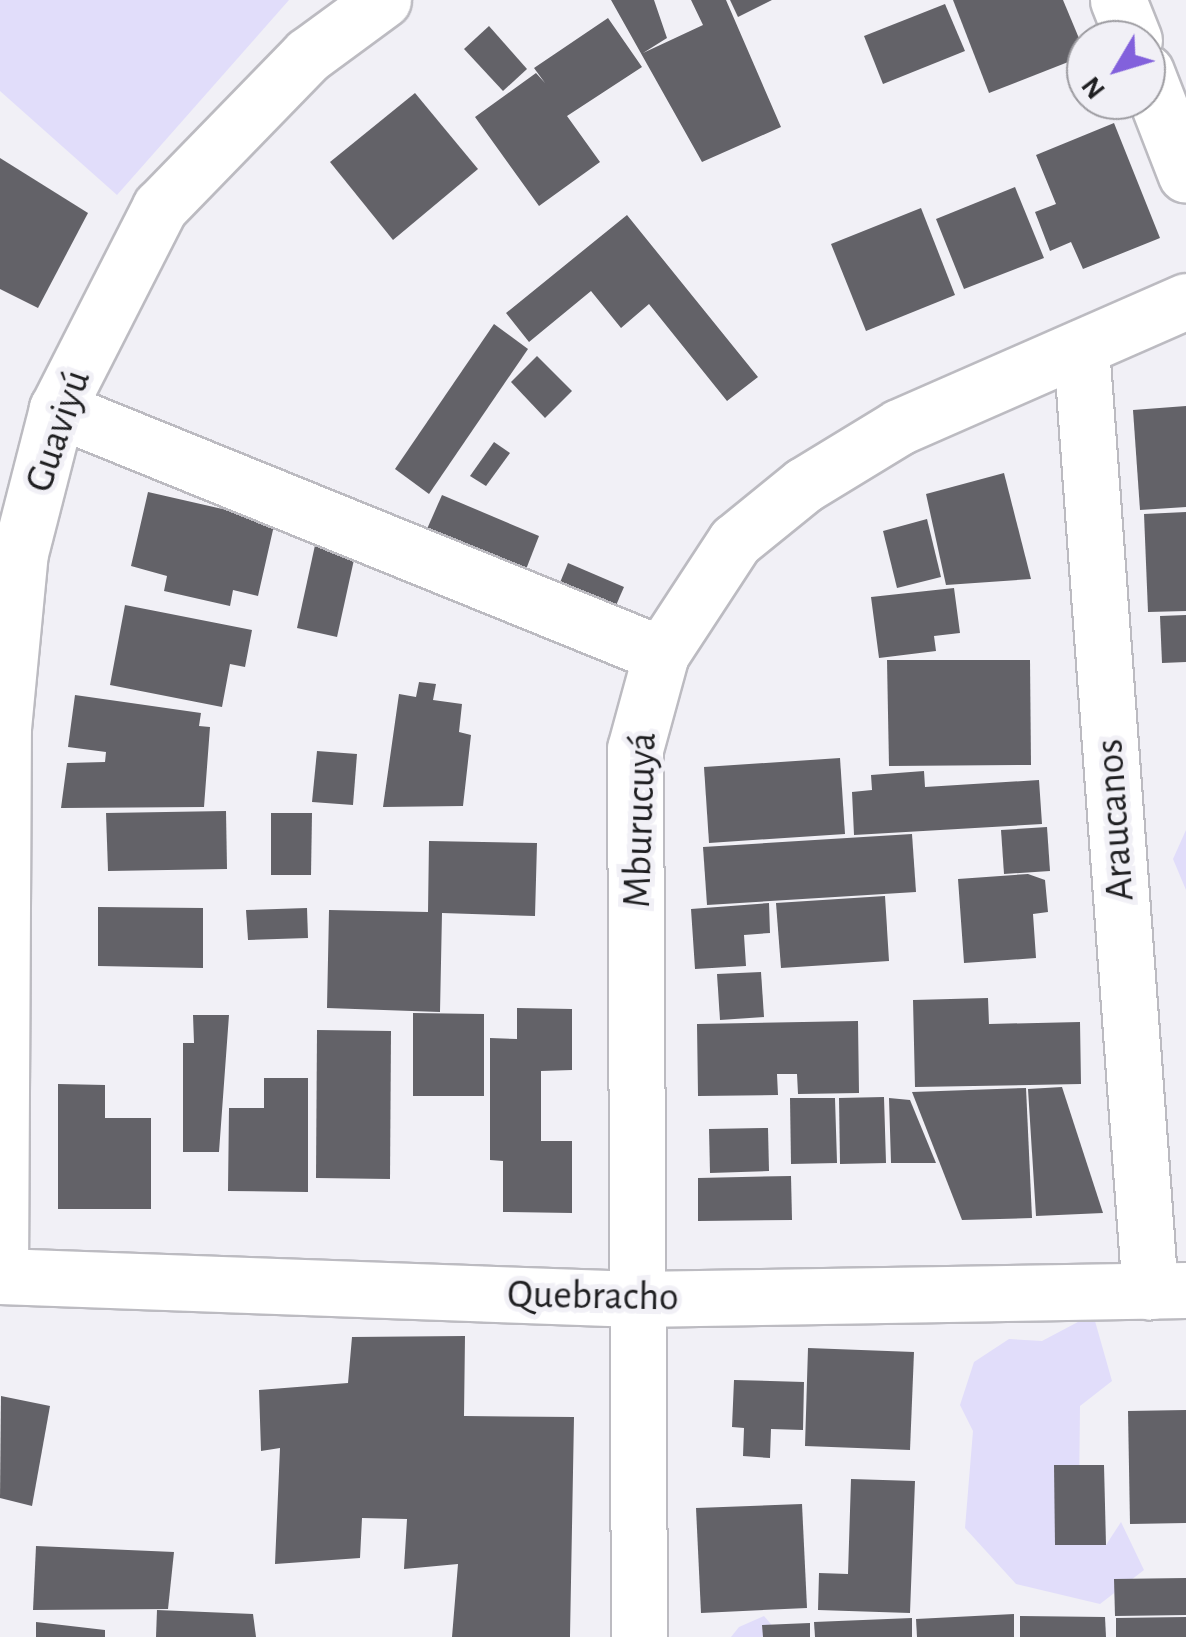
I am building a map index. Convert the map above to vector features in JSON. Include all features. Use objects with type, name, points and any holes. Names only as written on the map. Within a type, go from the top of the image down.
[{"type":"street","name":"Guaviyú","points":[[0,1276],[3,728],[20,553],[57,408],[160,207],[308,55],[384,0]]},
{"type":"street","points":[[1164,120],[1186,176]]},
{"type":"street","name":"Mburucuyá","points":[[639,1637],[635,750],[661,654],[735,541],[804,485],[899,428],[1186,301]]},
{"type":"street","name":"Araucanos","points":[[1080,348],[1168,1291]]},
{"type":"street","points":[[57,408],[661,654]]},
{"type":"street","name":"Quebracho","points":[[0,1276],[638,1299],[1168,1291]]},
{"type":"shaded area","points":[[0,0],[289,0],[117,195],[0,91]]},
{"type":"shaded area","points":[[1186,830],[1186,890],[1173,859]]},
{"type":"shaded area","points":[[1093,1314],[1112,1381],[1080,1406],[1079,1494],[1056,1525],[1076,1545],[1106,1545],[1121,1522],[1144,1570],[1100,1604],[1016,1584],[965,1528],[973,1431],[960,1405],[974,1362],[1009,1339],[1042,1341]]},
{"type":"shaded area","points":[[764,1616],[782,1637],[731,1637],[739,1627]]},
{"type":"building","points":[[611,0],[654,0],[667,38],[643,53],[703,25],[691,0],[726,0],[781,127],[702,162]]},
{"type":"building","points":[[730,0],[772,0],[738,17]]},
{"type":"building","points":[[953,0],[1063,0],[1071,20],[1066,20],[1066,63],[989,93]]},
{"type":"building","points":[[945,4],[965,51],[883,84],[864,36]]},
{"type":"building","points":[[608,18],[642,67],[567,116],[600,162],[539,206],[475,117],[536,73],[545,83],[534,68]]},
{"type":"building","points":[[489,26],[527,69],[503,91],[464,49]]},
{"type":"building","points":[[415,93],[478,169],[393,240],[330,162]]},
{"type":"building","points":[[1114,123],[1160,238],[1083,269],[1071,242],[1050,251],[1035,212],[1056,204],[1036,155]]},
{"type":"building","points":[[0,158],[88,213],[38,308],[0,289]]},
{"type":"building","points":[[1015,187],[1044,258],[964,289],[936,219]]},
{"type":"building","points":[[921,208],[955,295],[866,331],[831,244]]},
{"type":"building","points":[[627,215],[758,377],[727,401],[649,304],[621,328],[591,291],[529,342],[506,313]]},
{"type":"building","points":[[494,324],[528,349],[429,494],[395,469]]},
{"type":"building","points":[[537,356],[572,391],[545,418],[511,382]]},
{"type":"building","points":[[1186,406],[1186,507],[1140,510],[1133,410]]},
{"type":"building","points":[[494,442],[510,453],[486,486],[470,476]]},
{"type":"building","points":[[1004,473],[1031,579],[946,585],[926,494]]},
{"type":"building","points":[[148,492],[275,521],[258,596],[233,590],[230,606],[164,591],[167,576],[131,566]]},
{"type":"building","points":[[442,495],[539,536],[525,572],[427,529]]},
{"type":"building","points":[[1186,512],[1186,611],[1148,612],[1144,514]]},
{"type":"building","points":[[927,519],[941,577],[897,588],[883,531]]},
{"type":"building","points":[[317,536],[357,546],[337,637],[297,628]]},
{"type":"building","points":[[568,563],[624,587],[614,610],[559,585]]},
{"type":"building","points":[[954,588],[960,633],[934,636],[936,651],[879,658],[871,597]]},
{"type":"building","points":[[125,605],[252,630],[245,667],[230,664],[222,707],[110,685]]},
{"type":"building","points":[[1186,615],[1186,662],[1162,663],[1160,616]]},
{"type":"building","points":[[887,660],[1030,660],[1031,765],[889,766]]},
{"type":"building","points":[[419,682],[436,684],[433,700],[462,704],[459,732],[471,735],[463,806],[383,807],[399,694],[416,697]]},
{"type":"building","points":[[75,695],[201,713],[199,726],[210,727],[204,807],[61,808],[67,763],[105,762],[106,752],[68,747]]},
{"type":"building","points":[[317,751],[357,754],[353,805],[312,802]]},
{"type":"building","points":[[840,758],[845,834],[709,843],[704,767]]},
{"type":"building","points":[[924,771],[925,787],[1039,780],[1042,824],[854,835],[852,792],[872,790],[871,775]]},
{"type":"building","points":[[226,811],[227,869],[108,871],[106,813]]},
{"type":"building","points":[[271,813],[312,813],[311,875],[271,875]]},
{"type":"building","points":[[1047,827],[1050,871],[1004,874],[1001,830]]},
{"type":"building","points":[[912,834],[916,892],[707,905],[703,847]]},
{"type":"building","points":[[429,841],[537,843],[535,916],[442,913],[440,1012],[327,1008],[329,910],[428,912]]},
{"type":"building","points":[[1028,874],[1045,880],[1048,912],[1033,914],[1036,958],[964,963],[958,879]]},
{"type":"building","points":[[885,896],[889,961],[781,968],[776,903]]},
{"type":"building","points":[[769,903],[770,933],[744,935],[746,966],[695,969],[691,909]]},
{"type":"building","points":[[98,907],[203,908],[203,968],[98,966]]},
{"type":"building","points":[[307,908],[308,938],[248,940],[246,910]]},
{"type":"building","points":[[761,972],[764,1017],[720,1020],[717,974]]},
{"type":"building","points":[[988,998],[989,1024],[1080,1022],[1081,1084],[915,1087],[913,1000]]},
{"type":"building","points":[[517,1008],[572,1009],[572,1070],[541,1071],[541,1141],[572,1141],[572,1213],[503,1212],[503,1161],[490,1160],[490,1038],[517,1039]]},
{"type":"building","points":[[413,1013],[484,1014],[484,1096],[413,1096]]},
{"type":"building","points":[[193,1015],[229,1015],[219,1152],[183,1152],[183,1043],[194,1043]]},
{"type":"building","points":[[858,1021],[859,1093],[798,1094],[797,1074],[777,1074],[778,1095],[698,1096],[697,1024]]},
{"type":"building","points":[[317,1030],[391,1031],[390,1179],[316,1178]]},
{"type":"building","points":[[264,1078],[308,1078],[308,1192],[228,1191],[229,1108],[264,1108]]},
{"type":"building","points":[[58,1084],[105,1085],[105,1118],[151,1118],[151,1209],[58,1209]]},
{"type":"building","points":[[1062,1087],[1103,1213],[1036,1216],[1028,1089]]},
{"type":"building","points":[[1026,1088],[1032,1218],[962,1220],[912,1092]]},
{"type":"building","points":[[884,1097],[886,1163],[840,1164],[839,1098]]},
{"type":"building","points":[[790,1098],[835,1098],[837,1163],[791,1164]]},
{"type":"building","points":[[889,1098],[910,1100],[936,1163],[891,1163]]},
{"type":"building","points":[[768,1128],[769,1171],[710,1173],[709,1129]]},
{"type":"building","points":[[791,1176],[792,1220],[698,1221],[698,1178]]},
{"type":"building","points":[[465,1336],[464,1416],[574,1417],[570,1637],[452,1637],[458,1564],[404,1569],[407,1519],[362,1518],[360,1558],[275,1564],[280,1448],[261,1451],[259,1390],[348,1383],[352,1337]]},
{"type":"building","points":[[808,1348],[914,1352],[910,1450],[805,1446]]},
{"type":"building","points":[[734,1380],[804,1382],[803,1430],[771,1429],[770,1458],[743,1456],[744,1428],[732,1427]]},
{"type":"building","points":[[1,1396],[50,1406],[32,1506],[0,1498]]},
{"type":"building","points":[[1186,1410],[1186,1523],[1130,1524],[1128,1411]]},
{"type":"building","points":[[1054,1465],[1104,1465],[1106,1545],[1055,1545]]},
{"type":"building","points":[[851,1479],[915,1481],[910,1613],[818,1610],[819,1573],[848,1574]]},
{"type":"building","points":[[802,1504],[807,1608],[701,1613],[696,1508]]},
{"type":"building","points":[[36,1546],[174,1552],[168,1609],[33,1610]]},
{"type":"building","points":[[1186,1578],[1186,1615],[1115,1616],[1114,1579]]},
{"type":"building","points":[[157,1610],[253,1614],[256,1637],[156,1637]]},
{"type":"building","points":[[1014,1614],[1014,1637],[917,1637],[916,1619]]},
{"type":"building","points":[[1020,1616],[1105,1617],[1106,1637],[1020,1637]]},
{"type":"building","points":[[1186,1617],[1186,1637],[1116,1637],[1116,1618]]},
{"type":"building","points":[[912,1618],[912,1637],[815,1637],[814,1622]]},
{"type":"building","points":[[36,1622],[105,1630],[105,1637],[36,1637]]},
{"type":"building","points":[[810,1623],[810,1637],[763,1637],[762,1625]]}]
